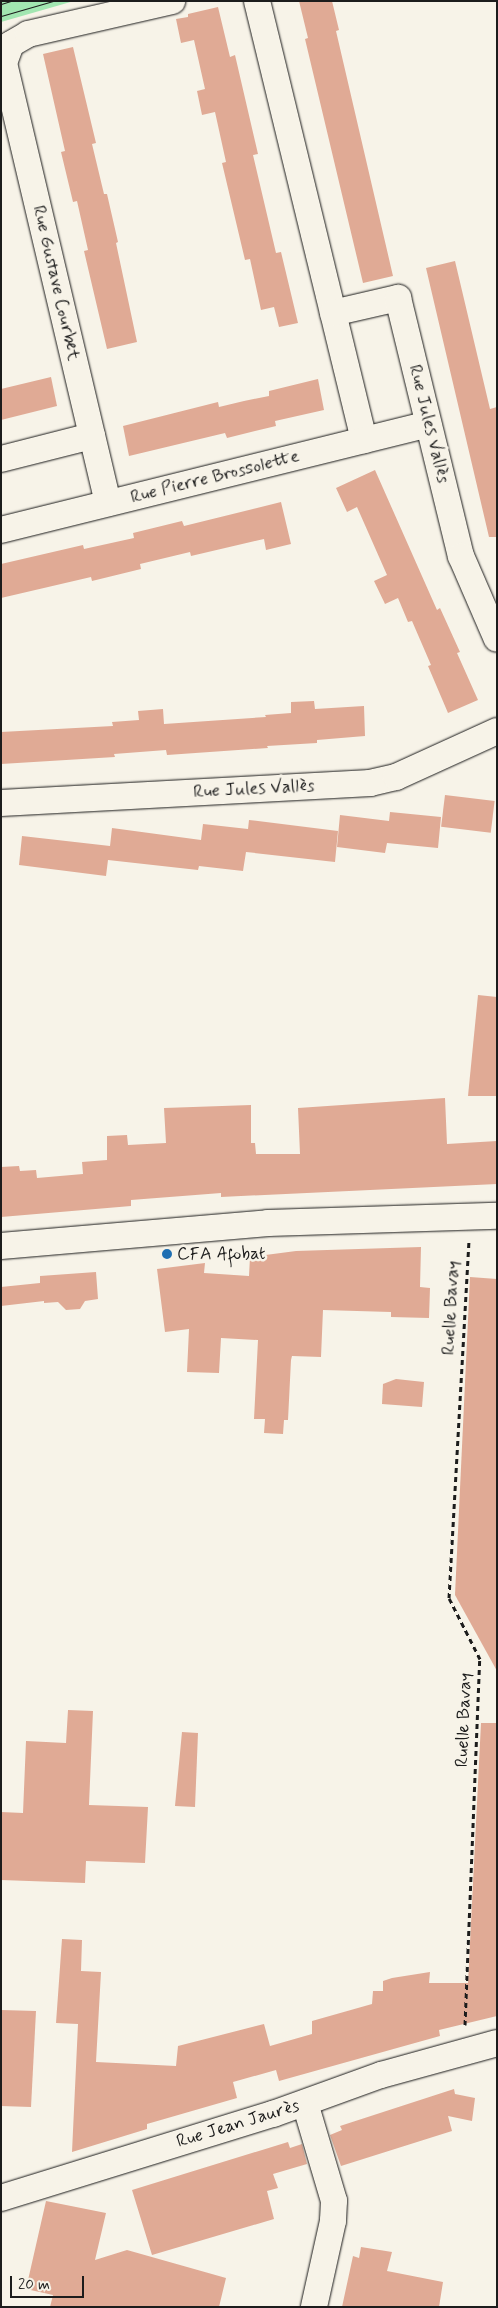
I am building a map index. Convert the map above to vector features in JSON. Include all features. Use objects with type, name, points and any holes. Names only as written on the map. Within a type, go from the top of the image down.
[{"type":"street","points":[[2,63],[11,44],[28,34],[172,1]]},
{"type":"street","points":[[257,1],[364,440]]},
{"type":"street","name":"Rue Gustave Courbet","points":[[2,63],[8,108],[108,503]]},
{"type":"street","name":"Rue Jules Vallès","points":[[333,313],[398,298],[460,556],[497,639]]},
{"type":"street","name":"Rue Pierre Brossolette","points":[[1,530],[428,424]]},
{"type":"street","points":[[1,459],[92,436]]},
{"type":"street","name":"Rue Jules Vallès","points":[[1,803],[370,782],[396,777],[497,731]]},
{"type":"street","points":[[1,1246],[268,1223],[497,1216]]},
{"type":"street","name":"Rue Jean Jaurès","points":[[1,2198],[305,2103],[381,2075],[478,2048]]},
{"type":"street","points":[[305,2103],[334,2200],[333,2221],[314,2307]]},
{"type":"path","name":"Ruelle Bavay","points":[[470,1217],[449,1598],[480,1659],[478,2048]]},
{"type":"green space","points":[[1,1],[74,1],[1,22]]},
{"type":"building","points":[[299,1],[332,1],[339,30],[336,31],[393,276],[363,283],[305,39],[308,38]]},
{"type":"building","points":[[218,7],[230,57],[235,55],[258,154],[253,155],[276,253],[281,252],[298,323],[279,327],[274,307],[261,310],[250,259],[245,260],[222,163],[226,162],[215,112],[202,115],[197,91],[205,89],[194,40],[181,43],[176,19],[188,17],[188,14]]},
{"type":"building","points":[[73,47],[96,143],[92,144],[104,194],[107,194],[118,242],[116,243],[137,342],[107,349],[84,251],[88,250],[77,201],[73,202],[61,152],[65,151],[43,54]]},
{"type":"building","points":[[455,261],[490,409],[497,407],[497,537],[489,537],[426,268]]},
{"type":"building","points":[[51,377],[57,406],[1,420],[1,389]]},
{"type":"building","points":[[318,379],[324,410],[275,421],[276,426],[227,438],[225,433],[129,456],[123,426],[218,402],[219,407],[269,396],[269,391]]},
{"type":"building","points":[[375,470],[437,610],[440,608],[460,652],[457,653],[478,700],[448,713],[428,666],[431,665],[412,621],[408,622],[398,598],[385,604],[374,581],[387,575],[357,507],[347,512],[336,488]]},
{"type":"building","points":[[281,502],[291,544],[266,550],[264,539],[191,556],[190,552],[140,564],[141,569],[92,581],[91,577],[1,598],[1,564],[83,545],[84,549],[134,538],[133,533],[182,521],[184,526]]},
{"type":"building","points":[[314,701],[315,709],[364,706],[365,736],[317,740],[317,743],[267,746],[268,748],[167,755],[166,750],[114,754],[115,757],[1,764],[1,732],[113,726],[112,722],[139,720],[138,711],[163,709],[164,724],[266,717],[265,715],[291,713],[291,702]]},
{"type":"building","points":[[445,795],[495,801],[491,833],[441,827]]},
{"type":"building","points":[[390,812],[441,817],[438,848],[387,843],[385,853],[337,847],[340,815],[389,821]]},
{"type":"building","points":[[249,820],[338,831],[335,862],[246,852],[243,871],[199,866],[198,870],[108,860],[106,876],[19,865],[22,836],[110,846],[112,828],[201,840],[203,824],[248,829]]},
{"type":"building","points":[[478,995],[497,997],[497,1096],[468,1096]]},
{"type":"building","points":[[445,1098],[447,1144],[497,1141],[497,1184],[221,1197],[221,1193],[131,1200],[131,1206],[1,1217],[1,1167],[19,1166],[20,1171],[36,1170],[37,1178],[83,1174],[82,1162],[107,1160],[107,1136],[127,1135],[128,1145],[166,1143],[164,1108],[251,1105],[251,1143],[255,1143],[256,1154],[300,1154],[298,1108]]},
{"type":"building","points":[[421,1247],[420,1287],[430,1288],[429,1318],[391,1317],[391,1312],[323,1310],[321,1357],[292,1356],[288,1420],[284,1420],[283,1434],[264,1433],[265,1419],[254,1419],[258,1340],[221,1338],[219,1373],[187,1372],[189,1329],[165,1332],[157,1269],[205,1263],[204,1273],[249,1276],[250,1257],[296,1251]]},
{"type":"building","points":[[96,1272],[98,1299],[85,1301],[80,1309],[66,1310],[58,1302],[44,1303],[44,1301],[1,1306],[1,1287],[40,1283],[40,1276]]},
{"type":"building","points":[[470,1277],[497,1279],[497,1671],[455,1595]]},
{"type":"building","points":[[396,1379],[424,1382],[422,1407],[382,1404],[383,1384]]},
{"type":"building","points":[[68,1710],[93,1711],[89,1805],[148,1807],[145,1863],[86,1861],[85,1883],[1,1880],[1,1812],[23,1813],[26,1741],[66,1743]]},
{"type":"building","points":[[481,1723],[497,1723],[497,2016],[439,2030],[440,2036],[279,2081],[276,2070],[233,2082],[237,2098],[147,2124],[147,2129],[72,2152],[78,2024],[56,2023],[62,1939],[82,1940],[81,1971],[101,1972],[96,2062],[176,2066],[178,2046],[264,2024],[270,2046],[312,2034],[312,2021],[372,2004],[373,1991],[383,1991],[383,1981],[392,1978],[430,1972],[429,1983],[468,1983]]},
{"type":"building","points":[[182,1732],[198,1733],[195,1807],[175,1806]]},
{"type":"building","points":[[1,2010],[36,2011],[31,2107],[1,2106]]},
{"type":"building","points":[[454,2089],[455,2094],[475,2098],[472,2121],[448,2116],[452,2131],[341,2166],[330,2135],[342,2130],[340,2126]]},
{"type":"building","points":[[288,2142],[290,2148],[302,2144],[307,2164],[273,2174],[278,2188],[267,2191],[274,2219],[152,2255],[132,2190]]},
{"type":"building","points":[[46,2201],[106,2213],[95,2260],[127,2250],[226,2278],[219,2307],[50,2307],[53,2295],[26,2289]]},
{"type":"building","points":[[361,2247],[392,2252],[387,2271],[443,2282],[439,2307],[342,2307],[353,2256],[359,2258]]},
{"type":"tram line","points":[[1,4],[11,1]]},
{"type":"tram line","points":[[1,16],[53,1]]},
{"type":"place","name":"CFA Afobat","points":[[167,1254]]}]
